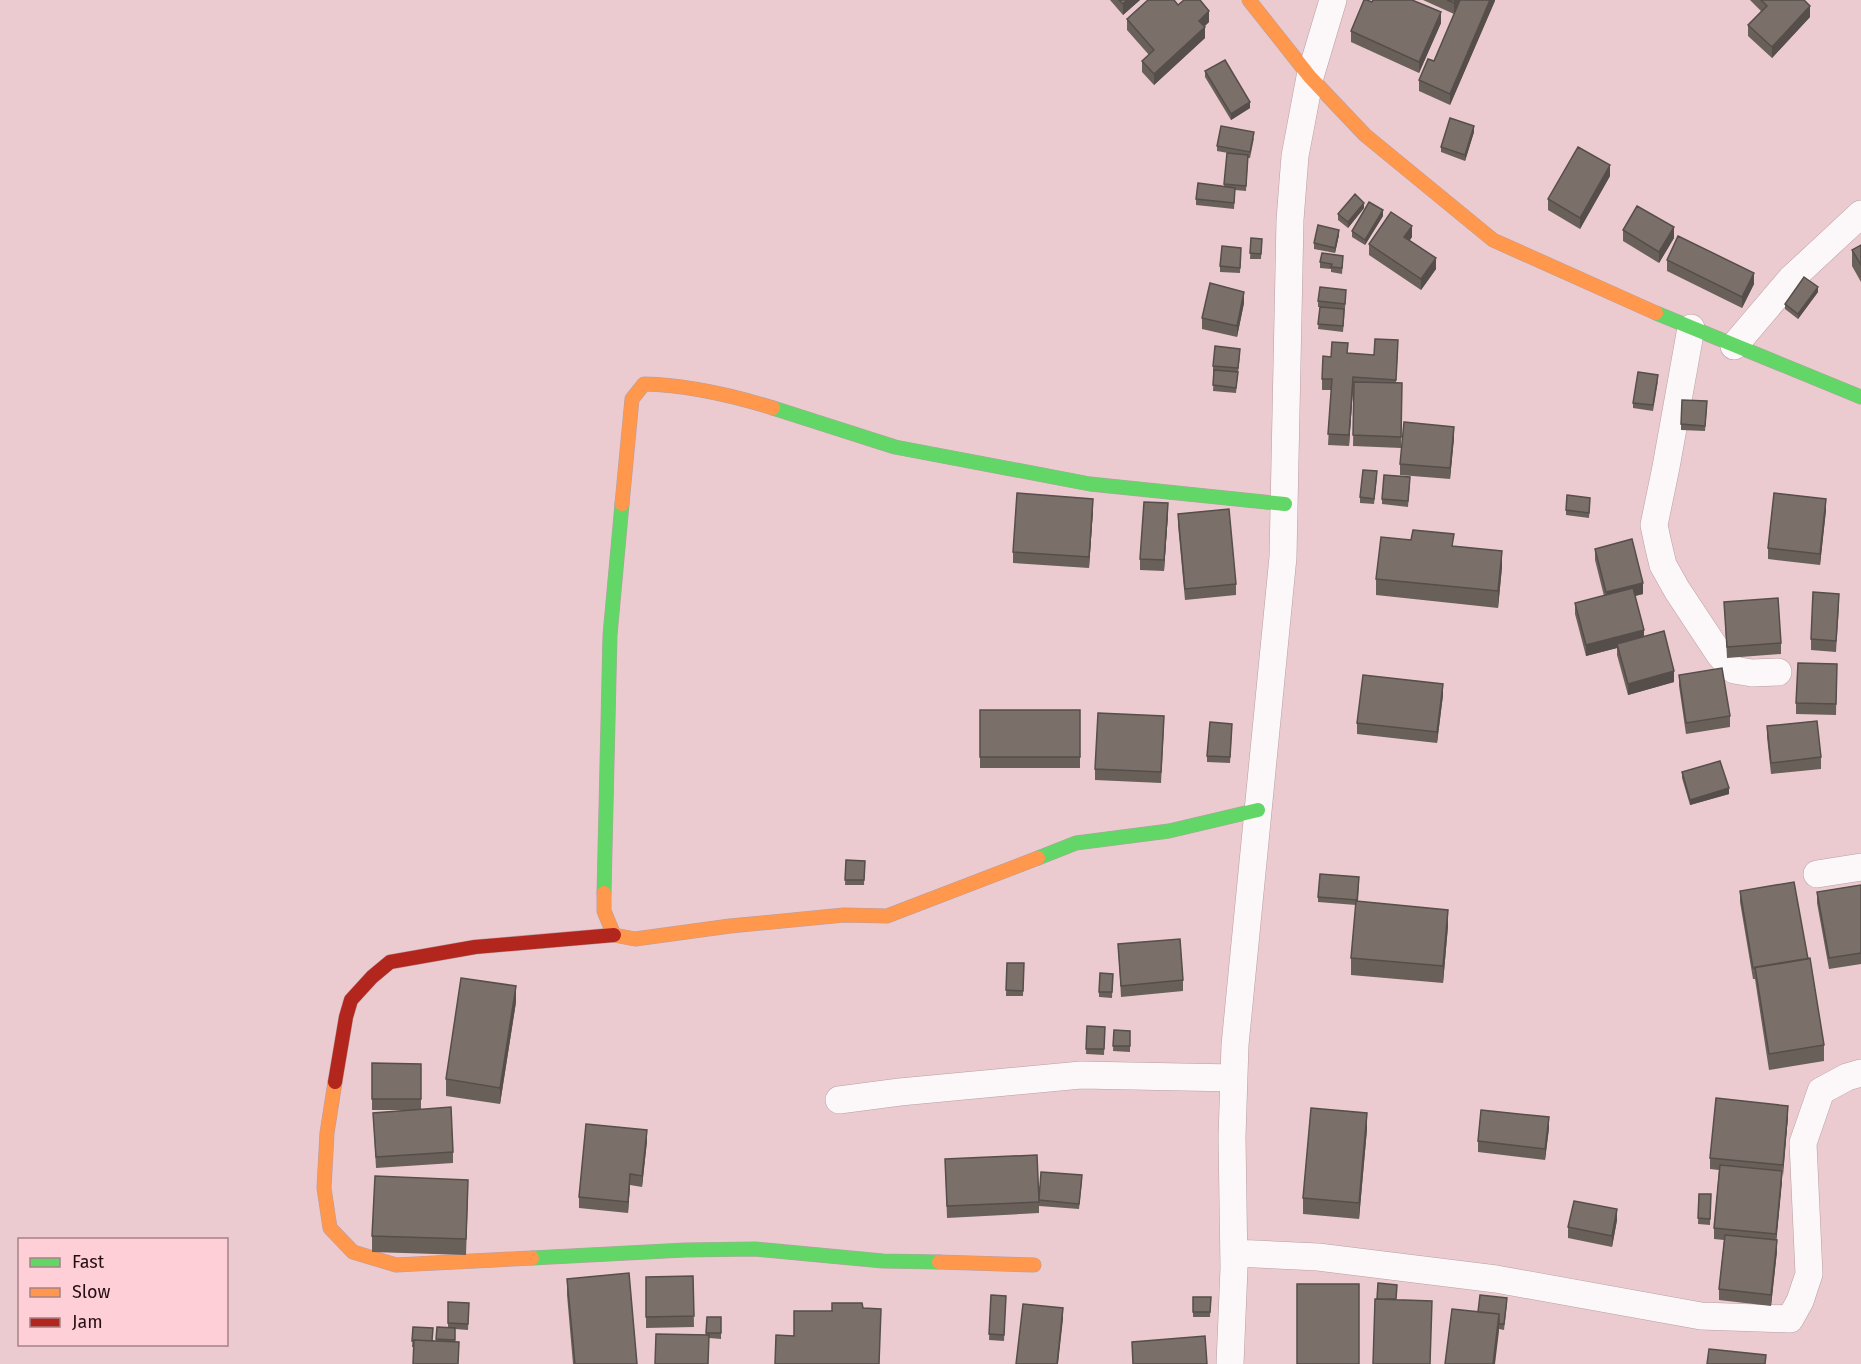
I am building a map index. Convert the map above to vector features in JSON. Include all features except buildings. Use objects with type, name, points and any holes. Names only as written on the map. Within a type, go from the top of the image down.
[{"type":"street","points":[[1249,0],[1310,77],[1365,135],[1493,240],[1691,328],[1861,397]]},
{"type":"street","points":[[1230,1364],[1234,1253],[1232,1137],[1234,1078],[1241,972],[1283,557],[1290,220],[1295,156],[1310,77],[1332,0]]},
{"type":"street","points":[[1734,346],[1791,279],[1861,214]]},
{"type":"street","points":[[1691,328],[1654,525],[1663,565],[1720,655],[1734,670],[1752,673],[1778,672]]},
{"type":"street","points":[[614,935],[604,911],[610,635],[632,399],[644,384],[675,385],[742,398],[896,447],[1090,484],[1285,504]]},
{"type":"street","points":[[1034,1265],[883,1261],[755,1249],[685,1250],[396,1265],[353,1252],[330,1228],[324,1188],[327,1133],[346,1017],[351,1000],[372,977],[390,962],[476,947],[614,935],[635,939],[730,926],[844,915],[887,916],[1076,843],[1169,831],[1258,810]]},
{"type":"street","points":[[1816,874],[1861,867]]},
{"type":"street","points":[[1234,1253],[1318,1257],[1446,1273],[1701,1316],[1790,1319],[1800,1301],[1809,1274],[1803,1143],[1821,1091],[1861,1073]]},
{"type":"street","points":[[839,1100],[1081,1075],[1234,1078]]},
{"type":"traffic: fast","points":[[1656,313],[1861,397]]},
{"type":"traffic: fast","points":[[773,408],[895,447],[1090,484],[1285,504]]},
{"type":"traffic: fast","points":[[604,893],[610,635],[622,504]]},
{"type":"traffic: fast","points":[[1038,858],[1076,843],[1169,831],[1258,810]]},
{"type":"traffic: fast","points":[[532,1258],[685,1250],[755,1249],[883,1261],[939,1262]]},
{"type":"traffic: slow","points":[[1249,0],[1310,77],[1365,135],[1493,240],[1656,313]]},
{"type":"traffic: slow","points":[[622,504],[632,399],[644,384],[677,386],[773,408]]},
{"type":"traffic: slow","points":[[604,893],[604,911],[614,935],[635,939],[730,926],[844,915],[887,916],[1038,858]]},
{"type":"traffic: slow","points":[[335,1082],[327,1133],[324,1188],[330,1228],[353,1252],[396,1265],[532,1258]]},
{"type":"traffic: slow","points":[[939,1262],[1034,1265]]},
{"type":"traffic: jam","points":[[335,1082],[351,1000],[372,977],[390,962],[475,947],[614,935]]}]
